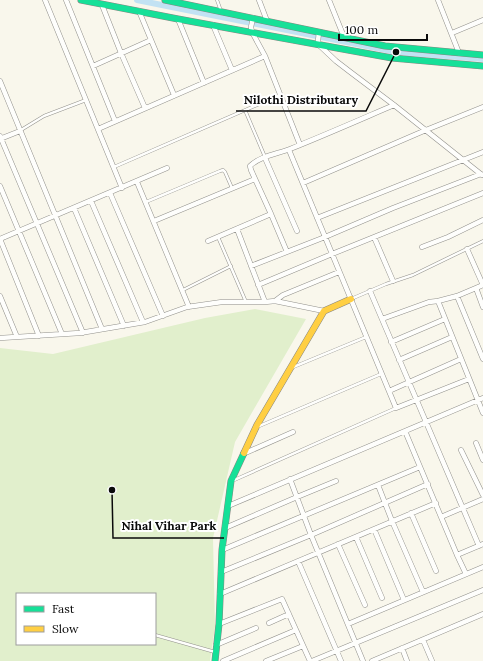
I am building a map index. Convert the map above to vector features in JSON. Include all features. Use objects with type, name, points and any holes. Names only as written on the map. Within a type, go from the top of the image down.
[{"type":"street","points":[[45,0],[122,188]]},
{"type":"street","points":[[66,0],[116,121]]},
{"type":"street","points":[[81,0],[178,19],[252,30],[392,58],[483,66]]},
{"type":"street","points":[[165,0],[385,46],[483,55]]},
{"type":"street","points":[[259,0],[267,21]]},
{"type":"street","points":[[329,0],[344,37]]},
{"type":"street","points":[[445,0],[439,1],[459,53]]},
{"type":"street","points":[[102,5],[145,108]]},
{"type":"street","points":[[139,11],[174,96]]},
{"type":"street","points":[[178,19],[204,83]]},
{"type":"street","points":[[253,19],[252,30],[265,56],[300,145]]},
{"type":"street","points":[[452,33],[483,20]]},
{"type":"street","points":[[213,25],[232,70]]},
{"type":"street","points":[[319,33],[319,43],[349,71],[482,175]]},
{"type":"street","points":[[93,66],[151,40]]},
{"type":"street","points":[[98,129],[265,56]]},
{"type":"street","points":[[0,81],[102,329]]},
{"type":"street","points":[[286,252],[250,166],[265,158],[289,150],[394,105]]},
{"type":"street","points":[[302,183],[483,107]]},
{"type":"street","points":[[20,131],[0,138],[83,333]]},
{"type":"street","points":[[289,150],[396,408],[469,379]]},
{"type":"street","points":[[317,218],[483,152]]},
{"type":"street","points":[[265,158],[297,231]]},
{"type":"street","points":[[39,336],[0,239],[168,168]]},
{"type":"street","points":[[251,266],[393,208],[482,175]]},
{"type":"street","points":[[154,221],[255,179]]},
{"type":"street","points":[[137,182],[190,307]]},
{"type":"street","points":[[0,186],[62,334]]},
{"type":"street","points":[[110,193],[163,316]]},
{"type":"street","points":[[258,285],[483,193]]},
{"type":"street","points":[[91,201],[143,322]]},
{"type":"street","points":[[74,208],[124,326]]},
{"type":"street","points":[[208,241],[271,214]]},
{"type":"street","points":[[422,247],[448,237],[483,220]]},
{"type":"street","points":[[237,229],[265,302]]},
{"type":"street","points":[[374,237],[393,281]]},
{"type":"street","points":[[382,319],[429,302],[457,296],[483,285],[467,249]]},
{"type":"street","points":[[275,301],[283,295],[339,272]]},
{"type":"street","points":[[476,288],[483,307]]},
{"type":"street","points":[[370,291],[425,422],[481,545],[457,555]]},
{"type":"street","points":[[0,296],[17,337]]},
{"type":"street","points":[[457,296],[483,359]]},
{"type":"street","points":[[0,338],[83,333],[143,322],[190,307],[222,302],[275,301],[324,311],[351,299]]},
{"type":"street","points":[[438,301],[483,413]]},
{"type":"street","points":[[214,661],[219,624],[222,550],[231,481],[255,428],[324,311]]},
{"type":"street","points":[[391,342],[445,319]]},
{"type":"street","points":[[399,360],[452,338]]},
{"type":"street","points":[[389,391],[461,359]]},
{"type":"street","points":[[228,506],[483,398]]},
{"type":"street","points":[[405,431],[466,574]]},
{"type":"street","points":[[243,454],[293,432]]},
{"type":"street","points":[[476,443],[483,460]]},
{"type":"street","points":[[461,450],[483,495]]},
{"type":"street","points":[[222,550],[420,467]]},
{"type":"street","points":[[290,480],[318,553],[363,661]]},
{"type":"street","points":[[225,528],[336,481]]},
{"type":"street","points":[[221,572],[428,484]]},
{"type":"street","points":[[378,485],[423,592]]},
{"type":"street","points":[[442,518],[483,499]]},
{"type":"street","points":[[220,594],[436,503]]},
{"type":"street","points":[[411,513],[436,571]]},
{"type":"street","points":[[374,529],[404,600]]},
{"type":"street","points":[[356,537],[382,598]]},
{"type":"street","points":[[338,544],[365,605]]},
{"type":"street","points":[[298,561],[341,661]]},
{"type":"street","points":[[348,624],[483,567]]},
{"type":"street","points":[[219,624],[282,599],[311,661],[483,590]]},
{"type":"street","points":[[269,623],[289,614]]},
{"type":"street","points":[[372,661],[483,614]]},
{"type":"street","points":[[216,645],[256,628]]},
{"type":"street","points":[[223,661],[296,630]]},
{"type":"street","points":[[423,640],[432,661]]},
{"type":"street","points":[[266,661],[303,646]]},
{"type":"street","points":[[402,648],[407,661]]},
{"type":"lane","points":[[217,0],[221,12]]},
{"type":"lane","points":[[113,168],[280,95]]},
{"type":"lane","points":[[20,131],[44,116],[86,100]]},
{"type":"lane","points":[[246,110],[265,158]]},
{"type":"lane","points":[[146,202],[220,170],[225,172],[232,188]]},
{"type":"lane","points":[[218,237],[246,302]]},
{"type":"lane","points":[[351,299],[393,281],[413,275],[483,242]]},
{"type":"lane","points":[[183,290],[231,266]]},
{"type":"lane","points":[[290,369],[366,337]]},
{"type":"lane","points":[[255,428],[382,373]]},
{"type":"lane","points":[[231,481],[396,408]]},
{"type":"lane","points":[[156,635],[216,652]]},
{"type":"green space","points":[[255,309],[306,319],[235,442],[213,538],[215,627],[210,661],[0,661],[0,348],[53,354],[205,318]]},
{"type":"waterway","points":[[137,0],[396,52],[483,59]]},
{"type":"traffic: fast","points":[[81,0],[392,58],[483,66]]},
{"type":"traffic: fast","points":[[165,0],[385,46],[483,55]]},
{"type":"traffic: fast","points":[[215,661],[219,624],[222,550],[231,481],[244,453]]},
{"type":"traffic: slow","points":[[244,453],[257,425],[324,311],[351,299]]},
{"type":"place","name":"Nilothi Distributary","points":[[396,52]]},
{"type":"place","name":"Nihal Vihar Park","points":[[112,490]]}]
